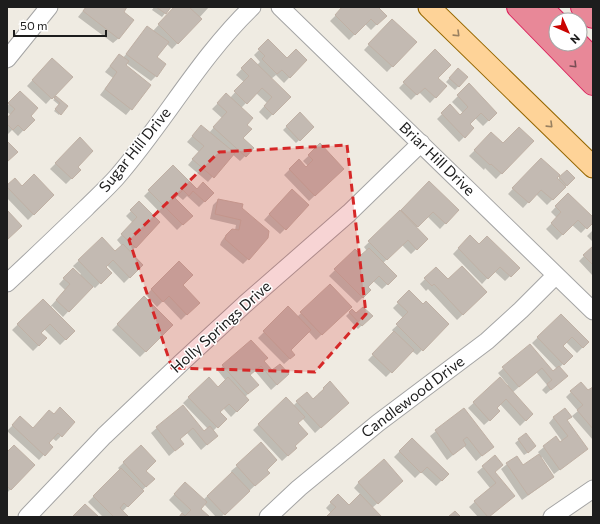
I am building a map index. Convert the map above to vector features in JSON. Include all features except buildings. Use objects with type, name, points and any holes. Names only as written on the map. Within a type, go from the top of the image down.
[{"type":"highway","points":[[518,7],[593,84]]},
{"type":"highway","points":[[582,7],[593,17]]},
{"type":"main road","points":[[429,7],[593,167]]},
{"type":"street","points":[[7,59],[49,7]]},
{"type":"street","name":"Sugar Hill Drive","points":[[7,283],[60,234],[116,178],[155,129],[190,78],[252,7]]},
{"type":"street","name":"Briar Hill Drive","points":[[280,7],[593,311]]},
{"type":"street","name":"Holly Springs Drive","points":[[27,517],[104,436],[245,304],[349,213],[421,143]]},
{"type":"street","name":"Candlewood Drive","points":[[268,517],[299,488],[378,423],[487,341],[556,275]]},
{"type":"street","points":[[552,517],[593,489]]},
{"type":"highlighted area","points":[[347,145],[366,314],[315,372],[172,368],[129,240],[219,152]]}]
